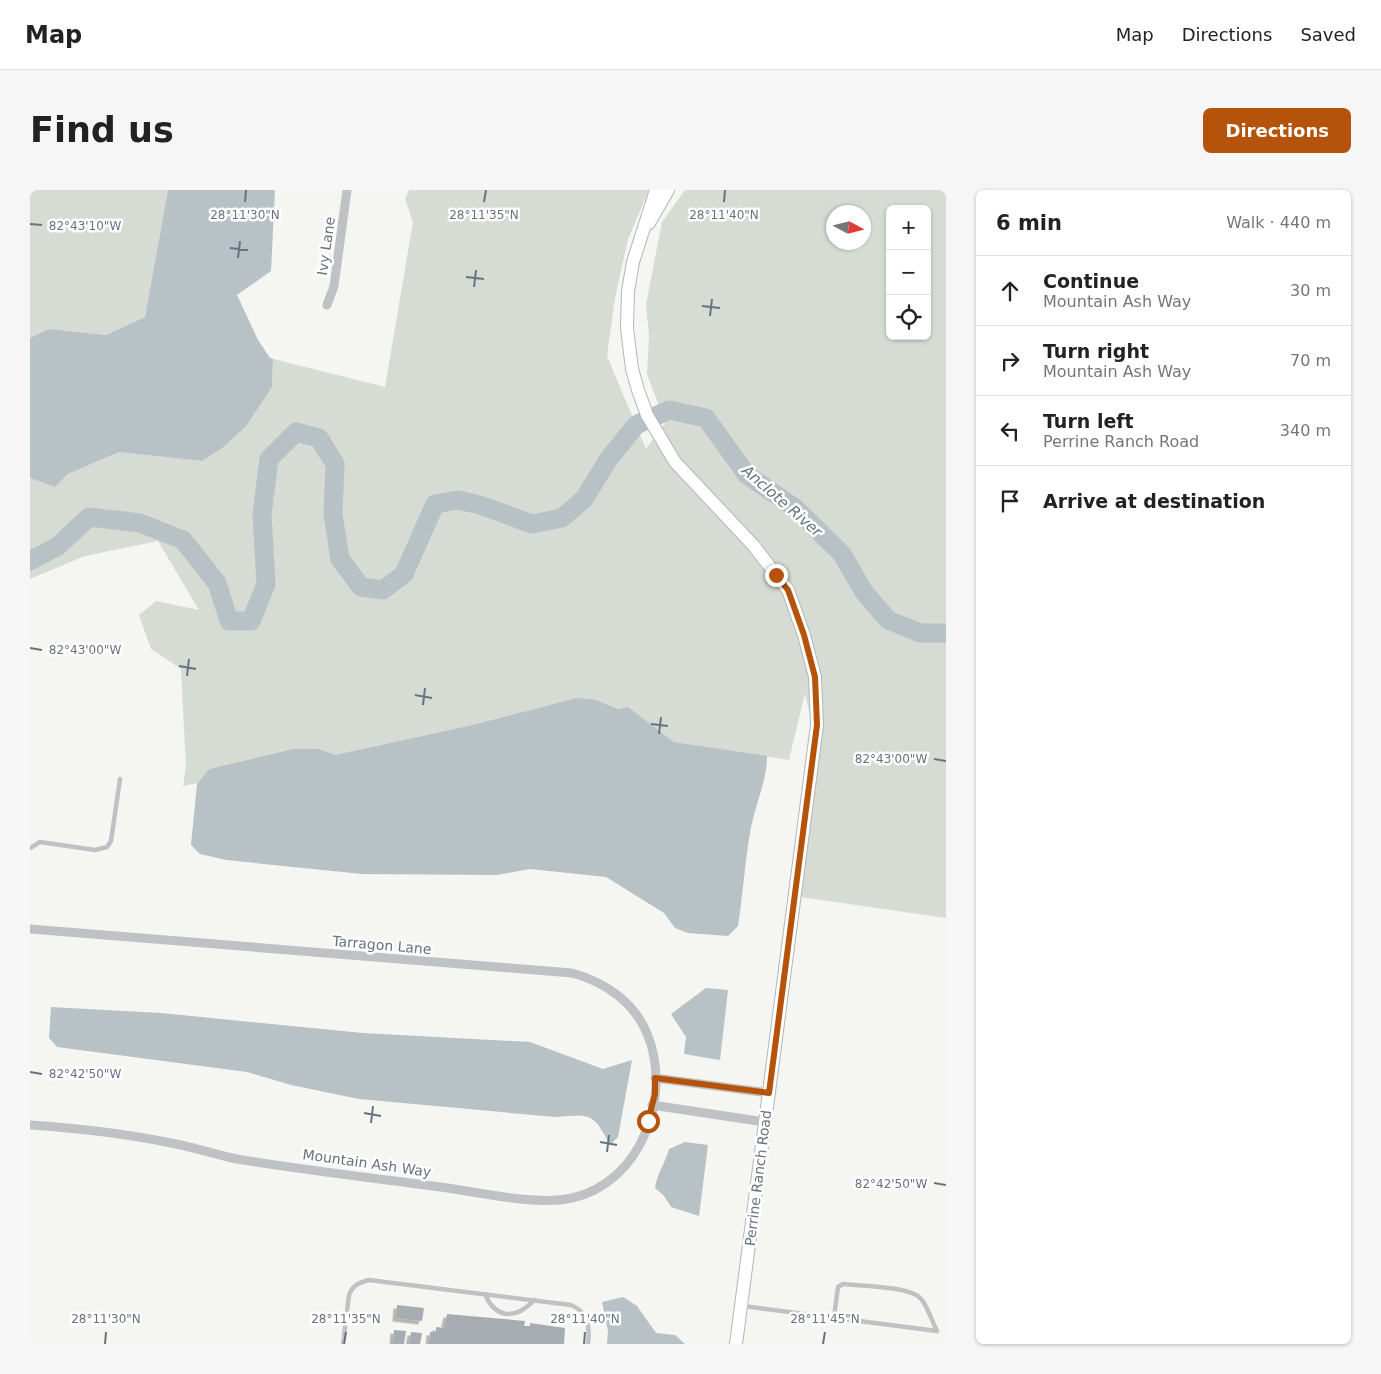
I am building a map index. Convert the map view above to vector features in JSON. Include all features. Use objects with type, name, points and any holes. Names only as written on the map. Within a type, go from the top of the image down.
[{"type":"street","name":"Ivy Lane","points":[[327,305],[334,286],[347,190]]},
{"type":"street","name":"Perrine Ranch Road","points":[[656,190],[633,262],[628,291],[627,328],[632,369],[638,390],[660,440],[675,462],[753,545],[788,590],[804,635],[815,677],[817,725],[736,1344]]},
{"type":"street","name":"Perrine Ranch Road","points":[[643,234],[668,190]]},
{"type":"street","name":"Tarragon Lane","points":[[30,929],[576,974],[612,990],[636,1014],[651,1046],[655,1094]]},
{"type":"street","points":[[655,1078],[769,1093]]},
{"type":"street","name":"Mountain Ash Way","points":[[30,1125],[121,1134],[167,1142],[235,1158],[551,1200],[584,1195],[604,1186],[621,1172],[640,1145],[655,1094]]},
{"type":"street","points":[[652,1105],[765,1122]]},
{"type":"lane","points":[[30,848],[40,842],[95,850],[106,847],[111,841],[120,779]]},
{"type":"lane","points":[[343,1344],[349,1295],[352,1288],[359,1282],[382,1281],[570,1305],[579,1308],[585,1315],[589,1326],[588,1344]]},
{"type":"lane","points":[[741,1306],[937,1331],[920,1298],[911,1293],[887,1288],[843,1284],[838,1287],[834,1317]]},
{"type":"lane","points":[[485,1294],[493,1308],[505,1313],[519,1313],[525,1310],[534,1300]]},
{"type":"shaded area","points":[[30,190],[168,190],[145,317],[106,335],[49,329],[30,338]]},
{"type":"shaded area","points":[[168,190],[275,190],[271,271],[237,295],[258,340],[270,358],[273,359],[272,387],[246,426],[222,448],[202,461],[119,452],[68,474],[55,487],[30,478],[30,338],[49,329],[106,335],[145,317]]},
{"type":"shaded area","points":[[409,190],[649,190],[628,239],[615,298],[607,356],[646,449],[653,439],[671,465],[748,548],[782,592],[798,636],[809,677],[811,720],[805,693],[789,760],[674,742],[628,708],[618,709],[596,700],[550,705],[472,725],[335,755],[319,749],[293,749],[209,769],[198,783],[183,786],[186,767],[181,669],[151,649],[139,615],[156,601],[199,610],[158,541],[85,556],[30,579],[30,478],[55,487],[68,474],[119,452],[202,461],[272,387],[273,359],[385,387],[413,222],[405,199]]},
{"type":"shaded area","points":[[685,190],[946,190],[946,918],[801,897],[823,726],[821,676],[810,633],[793,588],[680,459],[661,429],[665,422],[647,374],[649,335],[646,304],[662,222]]},
{"type":"shaded area","points":[[577,698],[596,700],[618,709],[628,707],[674,742],[767,756],[763,783],[751,827],[738,926],[728,936],[688,933],[675,928],[664,913],[606,877],[530,869],[497,875],[362,874],[226,860],[200,854],[191,845],[197,784],[209,769],[293,749],[319,749],[335,755],[472,725]]},
{"type":"shaded area","points":[[706,988],[728,990],[720,1060],[684,1054],[686,1037],[671,1014]]},
{"type":"shaded area","points":[[51,1007],[161,1013],[363,1033],[530,1042],[603,1069],[632,1060],[618,1137],[610,1145],[599,1126],[594,1121],[583,1116],[555,1117],[359,1099],[291,1085],[247,1072],[57,1047],[49,1038]]},
{"type":"shaded area","points":[[685,1142],[708,1145],[699,1216],[671,1207],[664,1196],[655,1188],[669,1149]]},
{"type":"shaded area","points":[[623,1297],[637,1306],[656,1333],[675,1335],[685,1344],[607,1344],[608,1331],[602,1302]]},
{"type":"building","points":[[397,1305],[424,1308],[422,1321],[396,1318]]},
{"type":"building","points":[[447,1314],[525,1321],[524,1326],[530,1326],[530,1323],[565,1328],[564,1344],[429,1344],[430,1332],[436,1332],[436,1327],[444,1328]]},
{"type":"building","points":[[394,1330],[406,1331],[404,1344],[393,1344]]},
{"type":"building","points":[[411,1332],[422,1333],[420,1344],[409,1344]]},
{"type":"waterway","name":"Anclote River","points":[[30,561],[58,546],[89,517],[140,523],[183,540],[217,583],[229,621],[251,621],[266,584],[262,514],[269,459],[296,432],[319,438],[335,464],[333,514],[340,559],[361,587],[383,590],[404,574],[435,504],[458,500],[480,505],[532,524],[562,518],[584,499],[608,460],[636,425],[669,410],[706,418],[747,475],[795,508],[842,554],[864,592],[888,620],[920,633],[946,633]]},
{"type":"route","points":[[648,1121],[655,1094],[655,1078],[769,1093],[817,725],[815,677],[804,635],[788,590],[776,575]]}]
